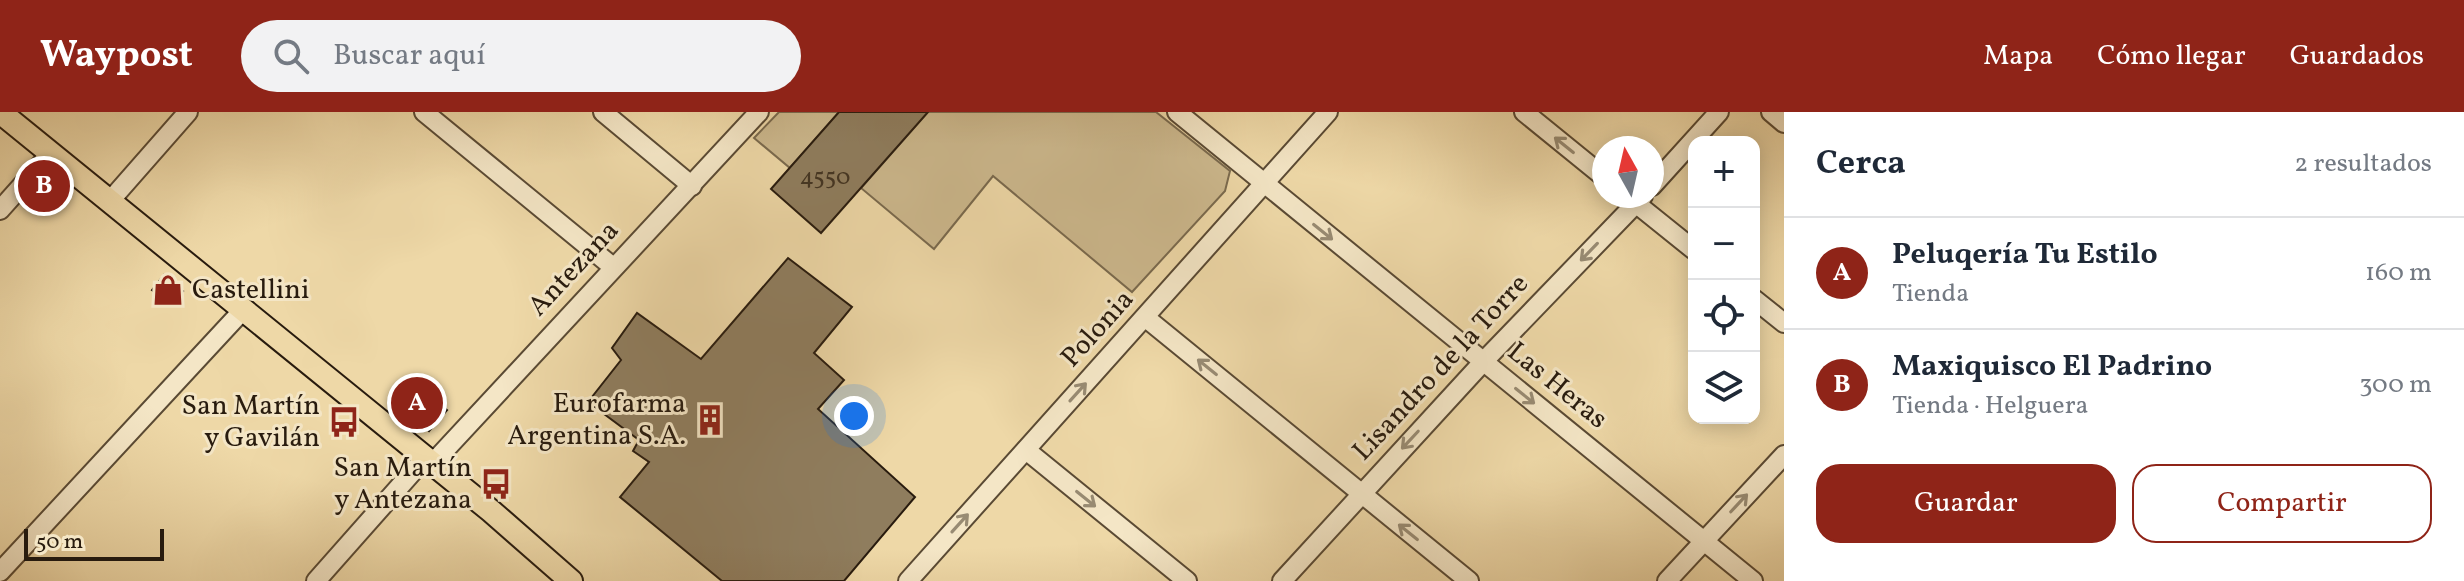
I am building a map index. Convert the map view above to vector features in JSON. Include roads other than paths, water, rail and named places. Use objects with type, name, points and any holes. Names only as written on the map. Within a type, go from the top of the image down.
[{"type":"main road","points":[[0,112],[491,511],[571,581]]},
{"type":"street","points":[[109,202],[188,112]]},
{"type":"street","points":[[424,112],[613,267]]},
{"type":"street","points":[[603,112],[692,186]]},
{"type":"street","name":"Antezana","points":[[316,581],[759,112]]},
{"type":"street","name":"Las Heras","points":[[1177,112],[1753,581]]},
{"type":"street","name":"Polonia","points":[[908,581],[1328,112]]},
{"type":"street","points":[[1524,112],[1592,167]]},
{"type":"street","points":[[1664,173],[1719,112]]},
{"type":"street","points":[[1771,112],[1784,123]]},
{"type":"street","points":[[0,210],[51,153]]},
{"type":"street","name":"Lisandro de la Torre","points":[[1282,581],[1628,208]]},
{"type":"street","points":[[1646,208],[1688,245]]},
{"type":"street","points":[[1760,304],[1784,323]]},
{"type":"street","points":[[9,581],[0,572],[243,310]]},
{"type":"street","points":[[1146,318],[1469,581]]},
{"type":"street","points":[[1026,450],[1187,581]]},
{"type":"street","points":[[1667,581],[1784,455]]},
{"type":"place","name":"Maxiquisco El Padrino","points":[[44,186]]},
{"type":"place","name":"Castellini","points":[[168,290]]},
{"type":"place","name":"Peluqería Tu Estilo","points":[[417,403]]},
{"type":"place","name":"Eurofarma Argentina S.A.","points":[[710,420]]},
{"type":"place","name":"San Martín y Gavilán","points":[[344,422]]},
{"type":"place","name":"San Martín y Antezana","points":[[496,484]]}]
